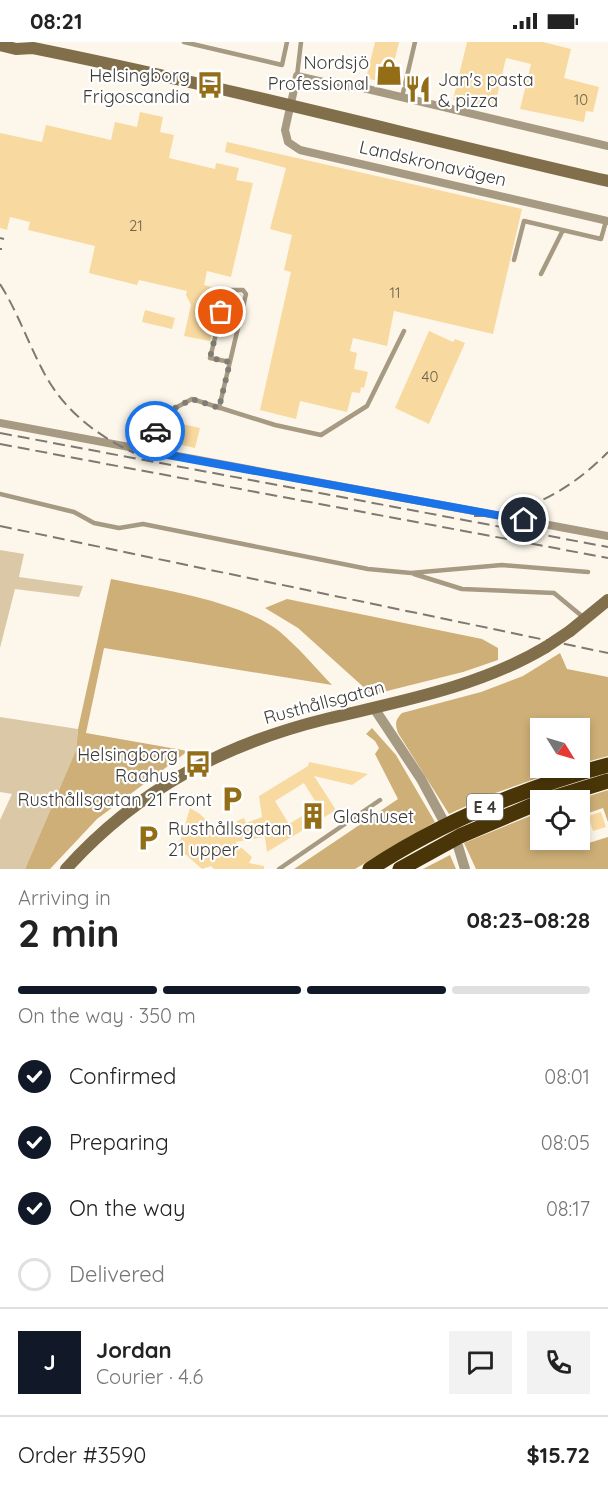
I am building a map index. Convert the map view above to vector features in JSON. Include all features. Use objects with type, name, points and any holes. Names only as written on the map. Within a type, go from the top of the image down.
[{"type":"highway","name":"E 4","points":[[370,869],[486,806],[564,777],[608,765]]},
{"type":"highway","name":"E 4","points":[[579,790],[608,781]]},
{"type":"highway","name":"E 4","points":[[400,869],[460,836],[530,807]]},
{"type":"main road","name":"Landskronavägen","points":[[0,45],[16,49],[29,45],[210,85],[608,181]]},
{"type":"main road","name":"Rusthållsgatan","points":[[66,869],[127,810],[198,764],[277,732],[487,677],[546,647],[606,605]]},
{"type":"street","points":[[297,76],[402,97],[608,146]]},
{"type":"street","name":"Landskronavägen","points":[[297,76],[285,135],[290,144],[300,150],[607,221]]},
{"type":"street","points":[[0,423],[608,536]]},
{"type":"street","points":[[374,708],[421,779],[442,818]]},
{"type":"street","points":[[458,846],[465,869]]},
{"type":"lane","points":[[184,42],[282,65],[287,42]]},
{"type":"lane","points":[[297,76],[301,42]]},
{"type":"lane","points":[[402,97],[415,42]]},
{"type":"lane","points":[[514,260],[524,221],[608,240]]},
{"type":"lane","points":[[601,239],[607,221]]},
{"type":"lane","points":[[541,274],[563,230]]},
{"type":"lane","points":[[219,408],[230,362],[246,294],[243,290],[226,290],[210,358],[230,362]]},
{"type":"lane","points":[[146,451],[164,414],[192,399],[275,425],[321,435],[367,406],[404,331]]},
{"type":"lane","points":[[0,494],[74,512],[94,523],[119,528],[143,524],[368,569],[411,573],[502,565],[588,572]]},
{"type":"lane","points":[[411,573],[462,589],[554,593],[572,606],[585,620]]},
{"type":"lane","points":[[279,869],[380,800]]},
{"type":"shaded area","points":[[0,550],[24,554],[19,577],[83,586],[79,597],[15,589],[0,648]]},
{"type":"shaded area","points":[[111,579],[222,604],[263,621],[286,637],[332,685],[104,648],[86,733],[188,751],[97,819],[50,869],[25,869],[76,750],[78,729]]},
{"type":"shaded area","points":[[287,599],[482,639],[498,648],[498,660],[463,672],[379,693],[369,692],[298,628],[265,608]]},
{"type":"shaded area","points":[[560,653],[567,669],[608,677],[608,756],[590,761],[590,718],[530,718],[530,778],[537,778],[490,795],[449,814],[398,733],[396,725],[398,718],[402,713],[481,692],[523,676]]},
{"type":"shaded area","points":[[0,717],[78,729],[76,750],[25,869],[0,869],[0,820],[12,794],[0,792]]},
{"type":"shaded area","points":[[372,728],[396,755],[435,822],[355,869],[294,869],[398,799],[375,754],[379,748],[375,741],[366,734]]},
{"type":"shaded area","points":[[608,790],[608,822],[603,808],[590,813],[590,796]]},
{"type":"shaded area","points":[[530,816],[530,850],[590,850],[590,843],[608,837],[608,869],[476,869],[464,843]]},
{"type":"shaded area","points":[[450,855],[456,869],[423,869]]},
{"type":"building","points":[[375,42],[399,42],[389,84],[366,78]]},
{"type":"building","points":[[467,42],[543,42],[571,49],[564,78],[599,87],[593,112],[586,111],[584,122],[520,109],[531,64],[506,58],[494,109],[453,100]]},
{"type":"building","points":[[140,112],[163,117],[160,132],[174,135],[169,158],[215,169],[216,163],[239,168],[236,180],[253,183],[231,277],[207,271],[204,285],[222,290],[210,341],[184,336],[191,305],[186,295],[187,291],[139,280],[137,285],[89,273],[95,246],[28,230],[30,222],[10,217],[7,230],[0,228],[0,133],[42,142],[46,125],[111,140],[115,122],[137,127]]},
{"type":"building","points":[[227,142],[522,209],[493,334],[394,311],[387,346],[353,338],[350,351],[357,353],[354,369],[368,372],[364,388],[361,387],[360,393],[352,392],[347,412],[300,401],[296,419],[260,410],[291,272],[284,270],[292,235],[270,229],[286,168],[225,152]]},
{"type":"building","points":[[145,310],[175,318],[172,329],[142,322]]},
{"type":"building","points":[[429,331],[453,342],[455,339],[465,343],[429,424],[395,408]]},
{"type":"building","points":[[178,423],[200,428],[195,448],[173,443]]},
{"type":"building","name":"Glashuset","points":[[309,762],[368,774],[352,785],[314,776],[336,810],[267,852],[265,837],[235,842],[252,857],[249,863],[264,866],[264,869],[214,869],[211,866],[202,869],[175,845],[181,839],[190,808],[200,814],[219,833],[238,826],[237,821],[244,818],[246,823],[262,817],[259,796],[308,766]],"holes":[[[304,783],[318,806],[289,824],[275,801]]]},
{"type":"building","points":[[601,812],[606,827],[593,831],[590,815]]},
{"type":"railway","points":[[0,238],[4,239]]},
{"type":"railway","points":[[0,284],[41,367],[58,395],[92,428],[134,453]]},
{"type":"railway","points":[[0,433],[608,547]]},
{"type":"railway","points":[[0,444],[608,558]]},
{"type":"railway","points":[[474,516],[512,511],[547,498],[580,477],[608,452]]},
{"type":"railway","points":[[0,526],[608,653]]},
{"type":"way so far","points":[[155,431],[164,414],[192,399],[219,408],[230,362],[210,358],[221,312]]},
{"type":"place","name":"Nordsjö Professional","points":[[389,72]]},
{"type":"place","name":"Helsingborg Frigoscandia","points":[[210,85]]},
{"type":"place","name":"Jan's pasta & pizza","points":[[418,89]]},
{"type":"place","name":"Helsingborg Raahus","points":[[198,764]]},
{"type":"place","name":"Rusthållsgatan 21 Front","points":[[232,799]]},
{"type":"place","name":"Glashuset","points":[[313,816]]},
{"type":"place","name":"Rusthållsgatan 21 upper","points":[[148,838]]},
{"type":"route","points":[[155,431],[146,451],[524,520]]}]
